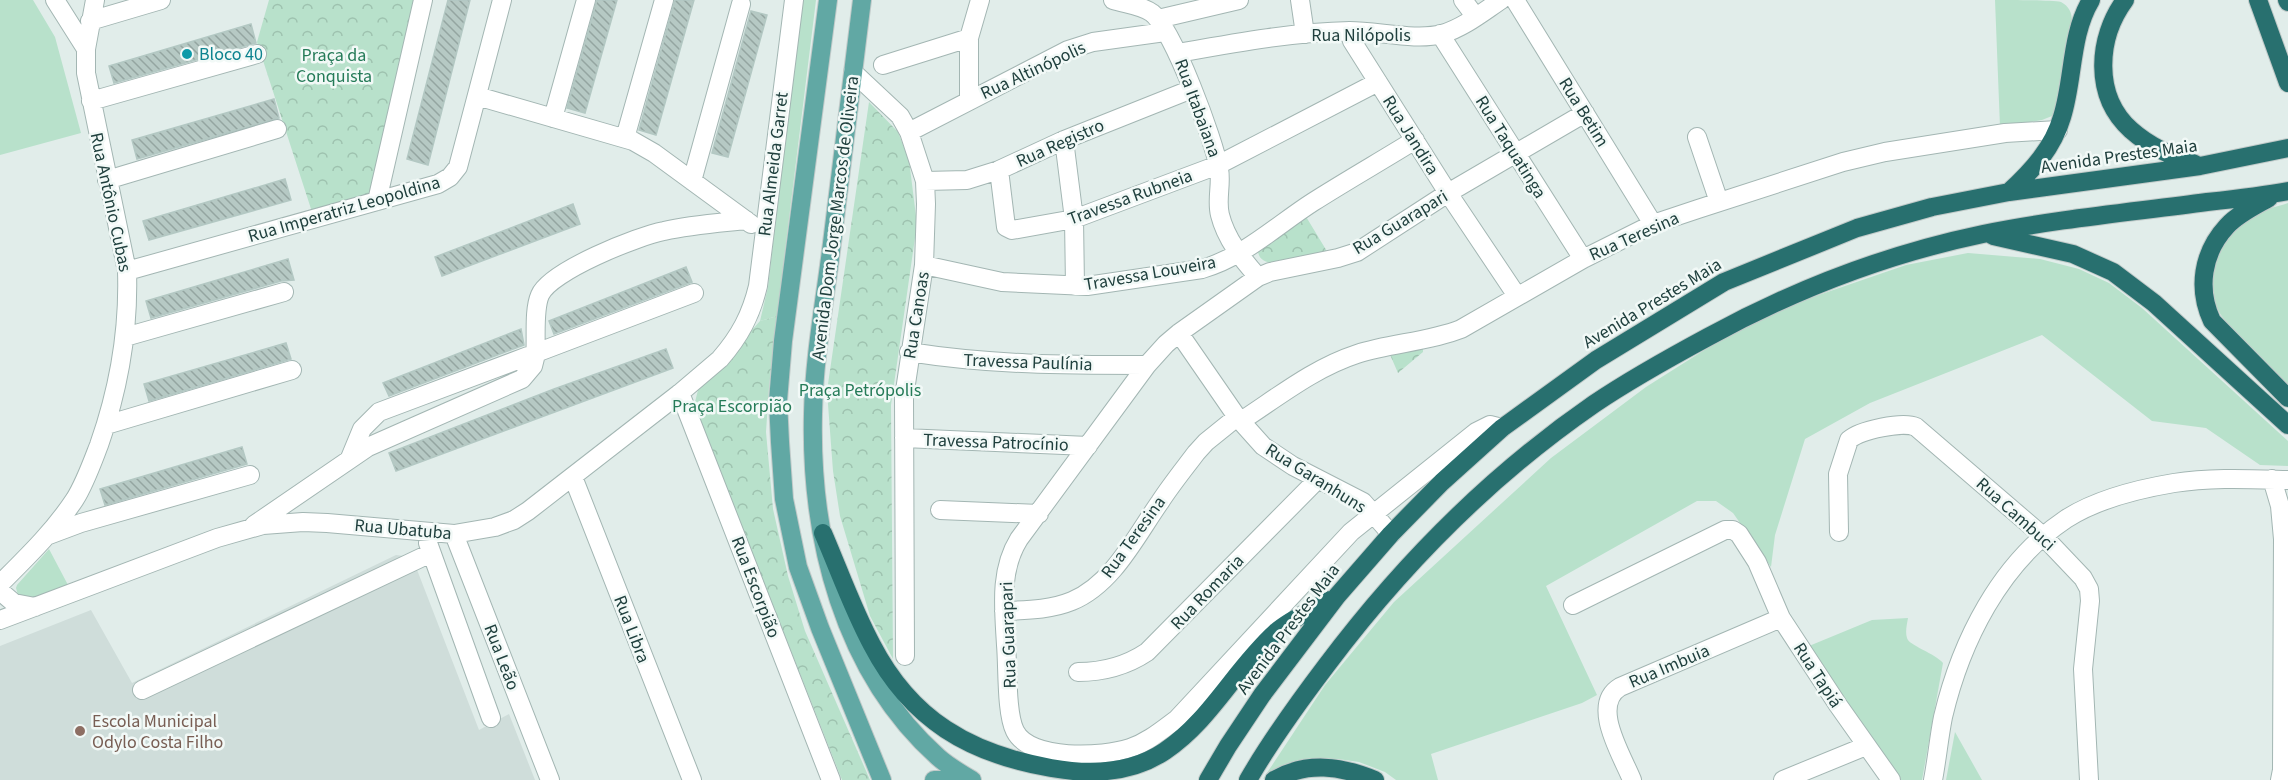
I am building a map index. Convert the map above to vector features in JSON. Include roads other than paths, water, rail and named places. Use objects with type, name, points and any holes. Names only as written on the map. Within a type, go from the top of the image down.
[{"type":"highway","points":[[2009,192],[2038,163],[2058,130],[2067,100],[2077,35],[2091,0]]},
{"type":"highway","points":[[2125,0],[2110,24],[2106,39],[2103,66],[2109,96],[2121,118],[2139,137],[2167,155],[2200,166]]},
{"type":"highway","points":[[2258,0],[2288,83]]},
{"type":"highway","name":"Avenida Prestes Maia","points":[[1208,780],[1262,695],[1337,596],[1391,534],[1442,483],[1502,428],[1596,360],[1724,282],[1857,228],[1932,207],[2009,192],[2200,166],[2288,148]]},
{"type":"highway","points":[[1248,780],[1292,711],[1351,632],[1417,556],[1542,442],[1593,404],[1647,370],[1761,308],[1874,263],[1983,234],[2283,192]]},
{"type":"highway","points":[[2283,192],[2241,214],[2226,226],[2208,255],[2202,285],[2205,305],[2212,321],[2288,398]]},
{"type":"highway","points":[[1983,234],[2073,254],[2113,272],[2154,303],[2288,425]]},
{"type":"highway","points":[[823,533],[872,645],[894,681],[916,706],[941,728],[984,750],[1011,759],[1061,770],[1099,772],[1117,770],[1148,760],[1163,752],[1201,720],[1278,631],[1337,596]]},
{"type":"highway","points":[[1274,780],[1304,768],[1317,767],[1344,769],[1375,780]]},
{"type":"main road","name":"Avenida Dom Jorge Marcos de Oliveira","points":[[828,0],[783,341],[778,401],[780,442],[784,499],[798,567],[820,628],[882,780]]},
{"type":"main road","name":"Avenida Dom Jorge Marcos de Oliveira","points":[[862,0],[814,390],[814,472],[829,569],[845,620],[871,674],[889,703],[914,733],[940,759],[971,780]]},
{"type":"main road","points":[[934,780],[971,780]]},
{"type":"street","points":[[55,0],[86,49]]},
{"type":"street","name":"Rua Antônio Cubas","points":[[0,584],[48,536],[76,497],[93,462],[106,425],[125,337],[127,271],[86,73],[86,49],[95,0]]},
{"type":"street","points":[[90,21],[161,0]]},
{"type":"street","points":[[377,201],[423,0]]},
{"type":"street","name":"Rua Imperatriz Leopoldina","points":[[127,271],[438,184],[455,173],[459,167],[502,0]]},
{"type":"street","points":[[553,118],[586,0]]},
{"type":"street","points":[[625,138],[664,0]]},
{"type":"street","name":"Rua Almeida Garret","points":[[746,326],[758,286],[794,0]]},
{"type":"street","points":[[969,101],[969,38],[980,0]]},
{"type":"street","points":[[1113,0],[1147,10],[1161,25]]},
{"type":"street","name":"Rua Altinópolis","points":[[909,132],[1068,50],[1161,25],[1239,0]]},
{"type":"street","points":[[1299,0],[1305,34]]},
{"type":"street","points":[[1463,0],[1475,16]]},
{"type":"street","name":"Rua Nilópolis","points":[[1178,53],[1224,44],[1305,34],[1349,31],[1424,36],[1440,34],[1501,0]]},
{"type":"street","name":"Rua Betim","points":[[1515,0],[1653,224]]},
{"type":"street","points":[[692,181],[741,4]]},
{"type":"street","name":"Rua Itabaiana","points":[[1161,25],[1178,53],[1218,165],[1220,213],[1237,254],[1258,278]]},
{"type":"street","name":"Rua Jandira","points":[[1349,31],[1378,82],[1448,193],[1517,296]]},
{"type":"street","name":"Rua Taquatinga","points":[[1440,34],[1514,154],[1583,259]]},
{"type":"street","points":[[883,65],[969,38]]},
{"type":"street","points":[[91,101],[257,54]]},
{"type":"street","name":"Rua Canoas","points":[[853,72],[900,116],[909,132],[925,181],[924,265],[904,397],[905,656]]},
{"type":"street","name":"Travessa Rubneia","points":[[999,170],[1006,227],[1012,230],[1074,219],[1218,165],[1378,82]]},
{"type":"street","name":"Rua Registro","points":[[925,181],[967,180],[999,170],[1064,140],[1192,89]]},
{"type":"street","points":[[477,96],[625,138],[654,153],[765,234]]},
{"type":"street","name":"Rua Guarapari","points":[[1502,428],[1490,425],[1476,432],[1351,532],[1177,720],[1144,742],[1119,751],[1075,755],[1027,744],[1018,736],[1011,718],[1004,611],[1007,565],[1019,539],[1147,365],[1166,344],[1258,278],[1270,272],[1357,252],[1448,193],[1585,113]]},
{"type":"street","points":[[107,180],[277,129]]},
{"type":"street","name":"Rua Teresina","points":[[1004,611],[1039,609],[1075,600],[1101,582],[1117,564],[1206,442],[1239,419],[1325,367],[1386,345],[1452,333],[1583,259],[1653,224],[1719,202],[1843,162],[1885,152],[2004,133],[2058,130]]},
{"type":"street","points":[[1697,136],[1719,202]]},
{"type":"street","points":[[1064,140],[1074,219],[1075,286]]},
{"type":"street","name":"Travessa Louveira","points":[[924,265],[1002,282],[1087,286],[1219,264],[1312,203],[1416,140]]},
{"type":"street","points":[[250,528],[350,458],[395,433],[515,383],[528,373],[533,366],[537,302],[548,284],[567,271],[656,233],[746,220]]},
{"type":"street","points":[[125,337],[284,292]]},
{"type":"street","points":[[350,458],[362,429],[379,412],[694,293]]},
{"type":"street","name":"Rua Ubatuba","points":[[0,621],[217,538],[250,528],[303,522],[454,534],[487,529],[514,520],[680,393],[720,359],[746,326]]},
{"type":"street","name":"Rua Garanhuns","points":[[1179,333],[1239,419],[1263,446],[1293,466],[1363,502],[1391,534]]},
{"type":"street","name":"Travessa Paulínia","points":[[909,352],[1016,365],[1147,365]]},
{"type":"street","points":[[106,425],[292,370]]},
{"type":"street","name":"Rua Escorpião","points":[[680,393],[831,780]]},
{"type":"street","name":"Rua Cambuci","points":[[1839,532],[1838,474],[1849,440],[1862,432],[1905,424],[1916,427],[2044,537],[2083,578],[2089,589],[2090,601],[2083,669],[2089,780]]},
{"type":"street","name":"Travessa Patrocínio","points":[[904,438],[1088,446]]},
{"type":"street","points":[[48,536],[81,523],[250,475]]},
{"type":"street","name":"Rua Libra","points":[[573,477],[692,780]]},
{"type":"street","name":"Rua Romaria","points":[[1078,672],[1108,670],[1131,662],[1147,652],[1318,479]]},
{"type":"street","points":[[1933,780],[1943,717],[1976,624],[1988,602],[2003,582],[2044,537],[2067,519],[2090,508],[2147,488],[2205,480],[2280,479],[2283,539],[2280,780]]},
{"type":"street","points":[[940,510],[1039,514]]},
{"type":"street","name":"Rua Tapiá","points":[[1573,604],[1725,530],[1733,530],[1739,534],[1756,562],[1780,618],[1891,780]]},
{"type":"street","points":[[424,532],[491,718]]},
{"type":"street","name":"Rua Leão","points":[[454,534],[550,780]]},
{"type":"street","points":[[142,690],[431,553]]},
{"type":"street","points":[[0,591],[14,603],[37,608]]},
{"type":"street","name":"Rua Imbuia","points":[[1632,780],[1608,723],[1606,709],[1610,694],[1620,687],[1780,618]]},
{"type":"street","points":[[1783,780],[1866,746]]},
{"type":"place","name":"Bloco 40","points":[[187,54]]},
{"type":"place","name":"Escola Municipal Odylo Costa Filho","points":[[80,731]]},
{"type":"park label","name":"Praça da Conquista","points":[[334,65]]},
{"type":"park label","name":"Praça Petrópolis","points":[[860,390]]},
{"type":"park label","name":"Praça Escorpião","points":[[732,406]]}]
